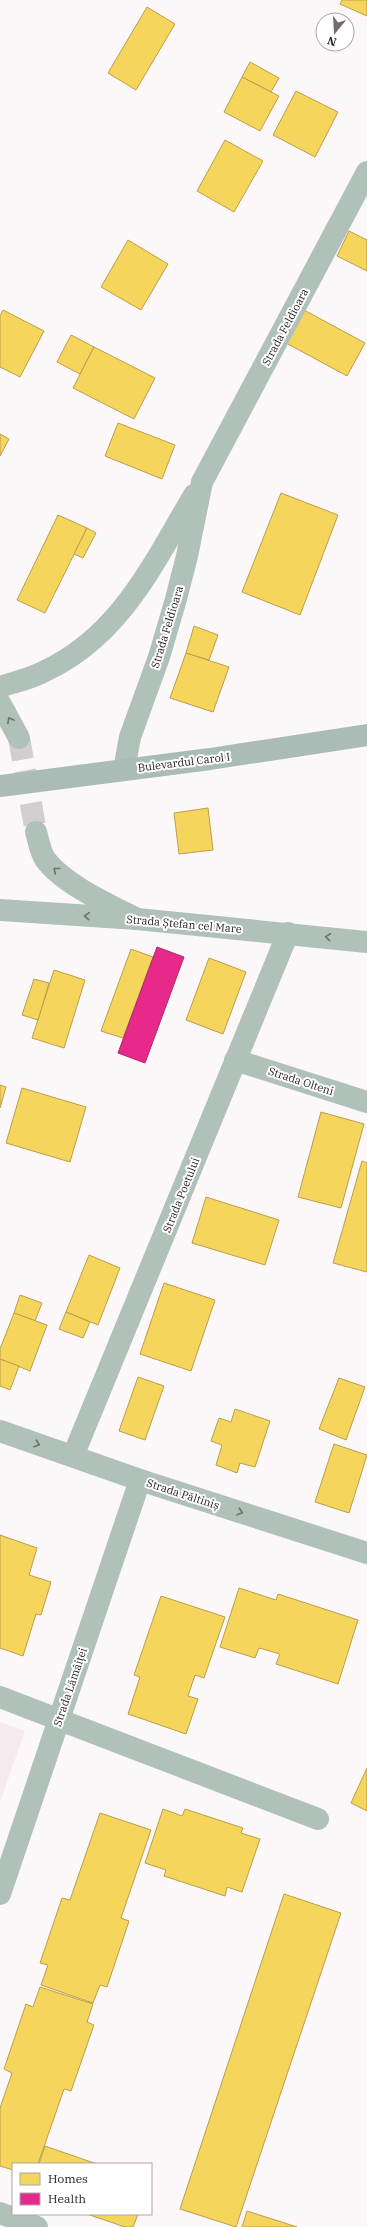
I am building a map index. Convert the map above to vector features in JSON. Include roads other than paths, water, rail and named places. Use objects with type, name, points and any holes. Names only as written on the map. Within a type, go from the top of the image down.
[{"type":"main road","name":"Bulevardul Carol I","points":[[0,786],[210,759],[367,735]]},
{"type":"street","name":"Strada Feldioara","points":[[0,687],[43,672],[101,634],[132,597],[202,482],[367,172]]},
{"type":"street","name":"Strada Feldioara","points":[[124,770],[130,737],[158,657],[176,599],[187,556],[202,482]]},
{"type":"street","points":[[0,703],[19,738]]},
{"type":"street","points":[[36,832],[41,851],[53,868],[100,900],[138,919]]},
{"type":"street","name":"Strada Ștefan cel Mare","points":[[0,910],[138,919],[367,942]]},
{"type":"street","name":"Strada Poetului","points":[[73,1456],[288,933]]},
{"type":"street","name":"Strada Olteni","points":[[235,1060],[367,1102]]},
{"type":"street","name":"Strada Păltiniș","points":[[0,1431],[140,1480],[367,1553]]},
{"type":"street","name":"Strada Lămâiței","points":[[0,1894],[140,1480]]},
{"type":"street","points":[[0,1697],[60,1718],[318,1819]]},
{"type":"street","points":[[0,2213],[37,2227]]},
{"type":"tunnel","points":[[19,738],[36,832]]}]
